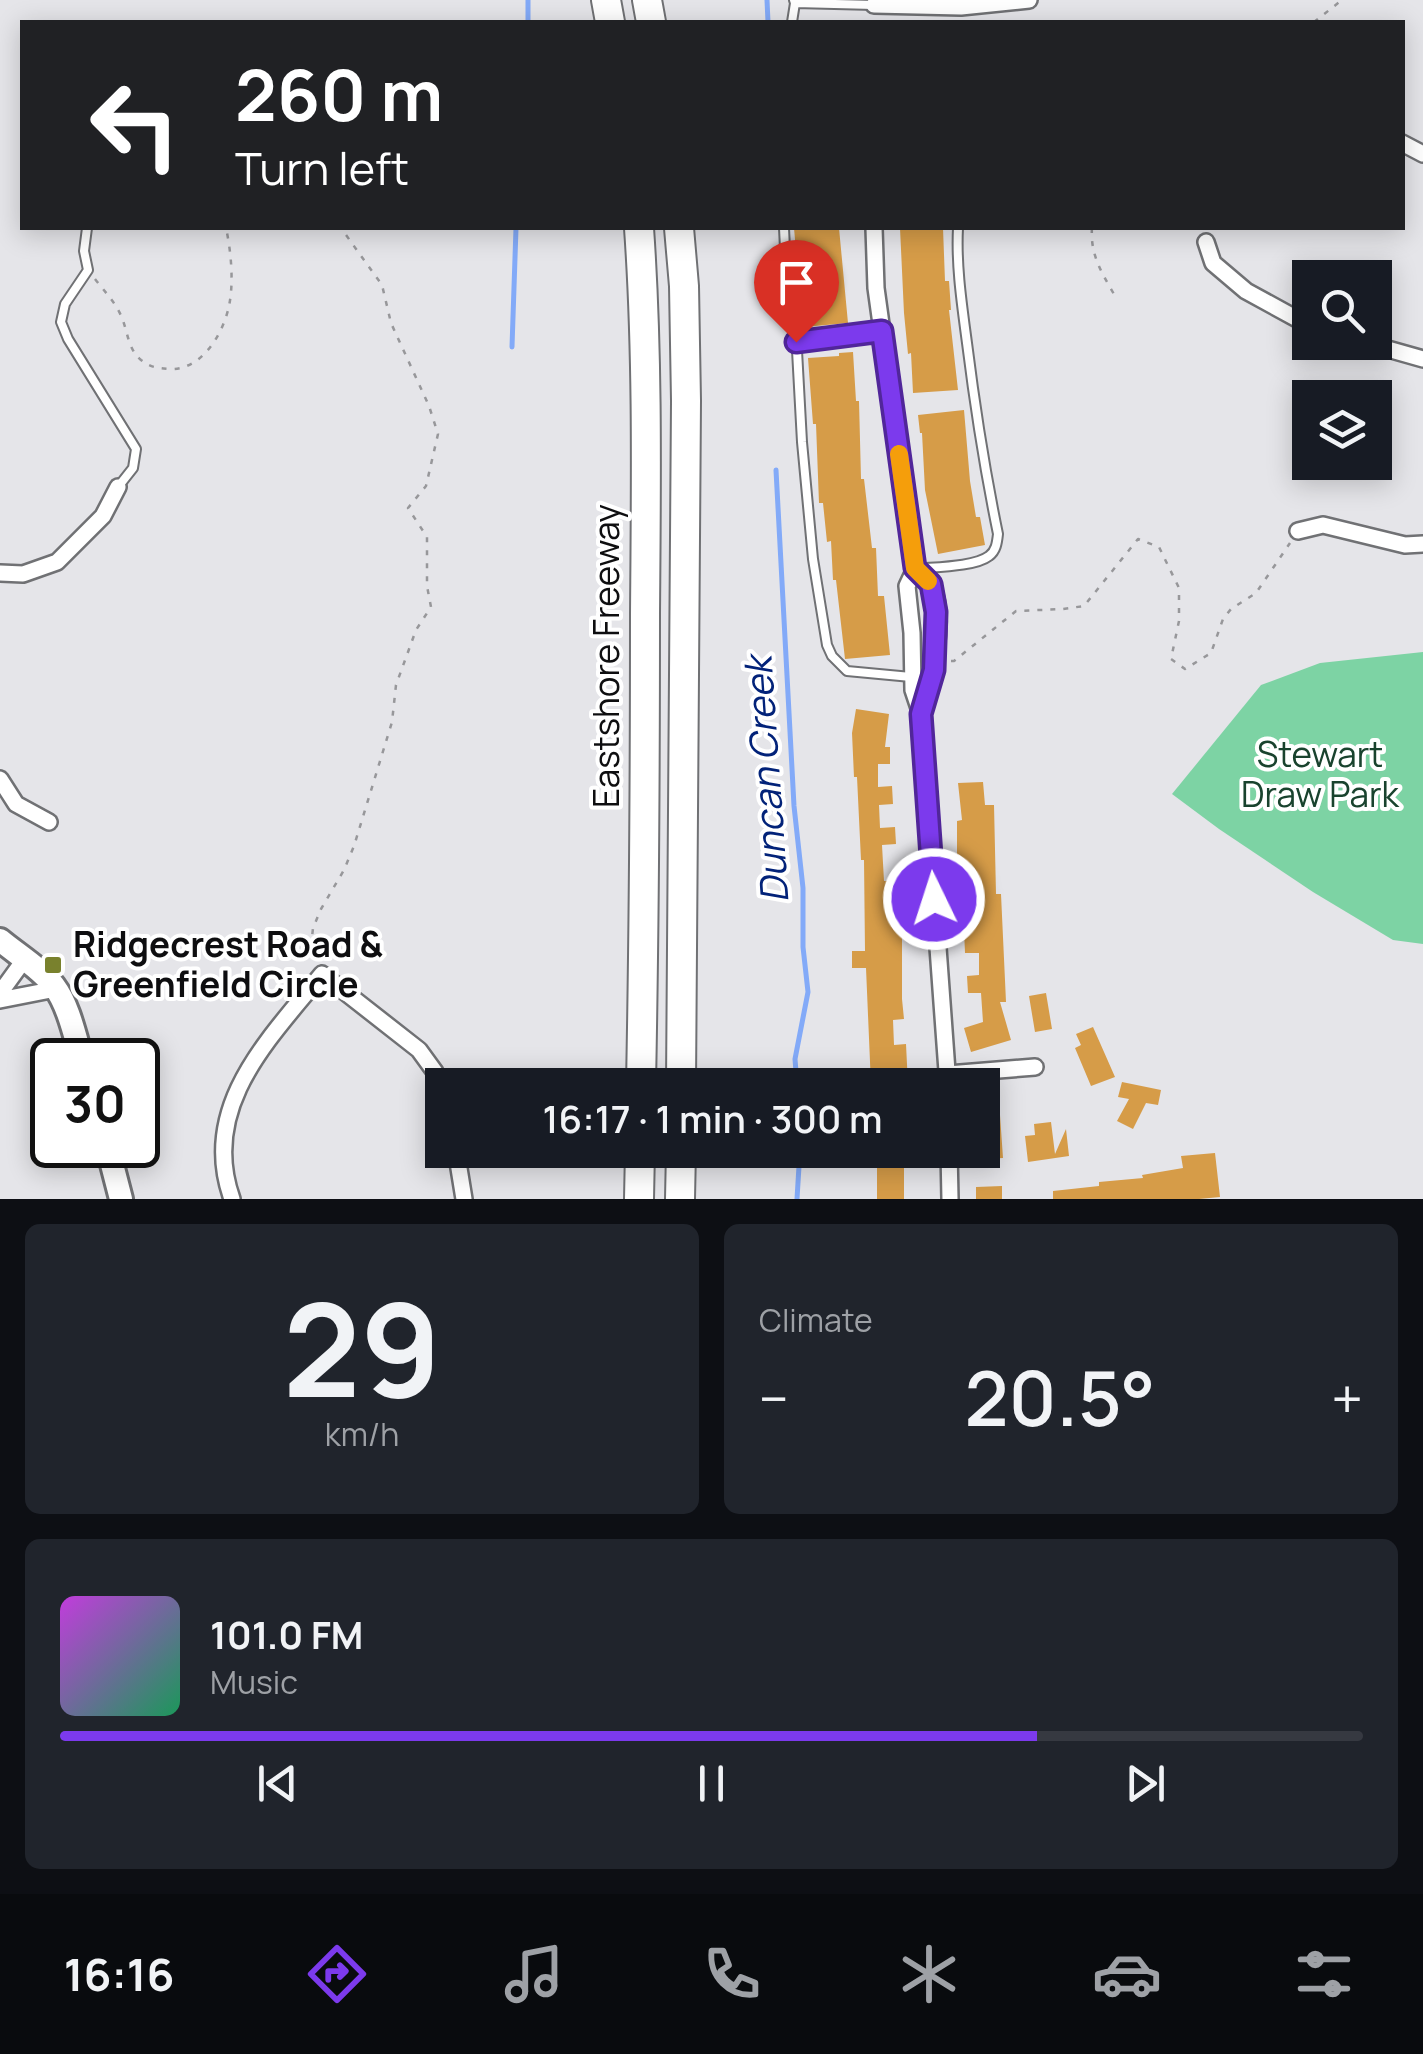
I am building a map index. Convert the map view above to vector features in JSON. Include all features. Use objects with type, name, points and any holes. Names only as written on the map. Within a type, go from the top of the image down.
[{"type":"highway","name":"Eastshore Freeway","points":[[639,230],[646,417],[641,1068]]},
{"type":"highway","points":[[679,230],[686,401],[681,1068]]},
{"type":"highway","points":[[638,1199],[639,1168]]},
{"type":"highway","points":[[680,1199],[681,1168]]},
{"type":"street","points":[[874,2],[961,15],[1029,0]]},
{"type":"street","points":[[874,230],[876,288],[915,568],[906,586],[912,633],[911,677],[921,714],[947,1068]]},
{"type":"street","points":[[1206,242],[1213,263],[1246,290],[1292,316]]},
{"type":"street","points":[[1392,350],[1423,359]]},
{"type":"street","points":[[0,572],[22,574],[57,562],[103,516],[118,487]]},
{"type":"street","points":[[1298,531],[1323,525],[1405,545],[1423,544]]},
{"type":"street","points":[[915,568],[931,584],[936,612],[934,660],[921,714]]},
{"type":"street","points":[[0,779],[16,804],[49,822]]},
{"type":"street","points":[[0,940],[56,989],[75,1038]]},
{"type":"street","points":[[0,997],[24,960]]},
{"type":"street","points":[[232,1199],[223,1153],[226,1122],[236,1092],[262,1048],[322,974],[418,1050],[432,1068]]},
{"type":"street","points":[[0,997],[56,989]]},
{"type":"street","points":[[1000,1073],[1035,1068]]},
{"type":"street","points":[[113,1168],[122,1199]]},
{"type":"street","points":[[459,1168],[464,1199]]},
{"type":"street","points":[[949,1168],[950,1199]]},
{"type":"lane","points":[[794,2],[874,2]]},
{"type":"lane","points":[[87,230],[84,251],[88,270],[65,304],[61,322],[136,449],[133,468],[118,487]]},
{"type":"lane","points":[[784,230],[786,290],[796,342],[802,442],[827,645],[847,672],[911,677]]},
{"type":"lane","points":[[915,568],[987,558],[996,547],[998,534],[978,431],[958,230]]},
{"type":"lane","points":[[796,342],[882,331]]},
{"type":"path","points":[[1317,20],[1342,0]]},
{"type":"path","points":[[88,270],[115,304],[132,352],[154,368],[190,366],[214,340],[229,306],[226,230]]},
{"type":"path","points":[[322,974],[311,947],[313,928],[354,846],[392,722],[396,685],[416,630],[432,607],[427,586],[426,537],[408,508],[426,486],[438,434],[391,323],[382,284],[342,230]]},
{"type":"path","points":[[1092,230],[1096,263],[1115,296]]},
{"type":"path","points":[[934,660],[954,661],[1016,611],[1084,606],[1138,539],[1159,548],[1179,588],[1180,621],[1171,659],[1185,669],[1211,653],[1224,619],[1256,593],[1298,531]]},
{"type":"green space","name":"Stewart Draw Park","points":[[1423,652],[1423,944],[1393,940],[1313,892],[1172,794],[1261,685],[1320,663]]},
{"type":"building","points":[[794,230],[839,230],[848,323],[804,327],[801,290],[797,291]]},
{"type":"building","points":[[900,230],[943,230],[958,390],[913,393]]},
{"type":"building","points":[[853,352],[861,479],[872,548],[876,548],[878,596],[884,596],[890,655],[845,659],[831,541],[827,542],[823,503],[819,503],[808,358]]},
{"type":"building","points":[[964,410],[970,481],[985,545],[938,554],[925,490],[918,415]]},
{"type":"building","points":[[856,709],[889,714],[885,747],[890,747],[890,764],[878,764],[878,787],[892,786],[893,804],[879,805],[880,828],[895,827],[896,844],[882,845],[884,881],[899,881],[899,899],[889,898],[888,921],[902,921],[904,1019],[893,1020],[894,1045],[906,1044],[907,1068],[870,1068],[866,968],[852,968],[852,951],[865,951],[864,860],[852,733]]},
{"type":"building","points":[[983,782],[985,805],[994,805],[996,894],[1001,894],[1006,1002],[1000,1002],[1011,1040],[971,1052],[964,1028],[983,1022],[981,993],[968,993],[967,976],[979,975],[979,953],[965,953],[962,883],[957,883],[957,821],[962,820],[958,783]]},
{"type":"building","points":[[1046,993],[1052,1029],[1035,1032],[1029,996]]},
{"type":"building","points":[[1093,1027],[1115,1077],[1091,1086],[1075,1048],[1081,1045],[1076,1034]]},
{"type":"building","points":[[1122,1082],[1161,1090],[1158,1105],[1146,1103],[1133,1129],[1117,1121],[1129,1099],[1118,1097]]},
{"type":"building","points":[[1000,1115],[1003,1158],[1000,1158]]},
{"type":"building","points":[[1051,1122],[1055,1154],[1066,1129],[1069,1156],[1028,1162],[1025,1136],[1035,1135],[1034,1124]]},
{"type":"building","points":[[1215,1153],[1220,1197],[1053,1199],[1053,1191],[1143,1178],[1142,1175],[1183,1168],[1181,1156]]},
{"type":"building","points":[[877,1168],[904,1168],[904,1199],[877,1199]]},
{"type":"building","points":[[1002,1186],[1002,1199],[976,1199],[976,1187]]},
{"type":"waterway","points":[[528,0],[528,20]]},
{"type":"waterway","name":"Duncan Creek","points":[[767,0],[768,20]]},
{"type":"waterway","points":[[512,347],[516,230]]},
{"type":"waterway","name":"Duncan Creek","points":[[776,470],[808,992],[796,1068]]},
{"type":"waterway","name":"Duncan Creek","points":[[797,1199],[799,1168]]},
{"type":"slow traffic","points":[[899,454],[915,568],[928,581]]},
{"type":"place","name":"Ridgecrest Road & Greenfield Circle","points":[[53,965]]},
{"type":"route","points":[[796,342],[882,331],[915,568],[931,584],[936,612],[934,670],[921,714],[934,899]]}]
